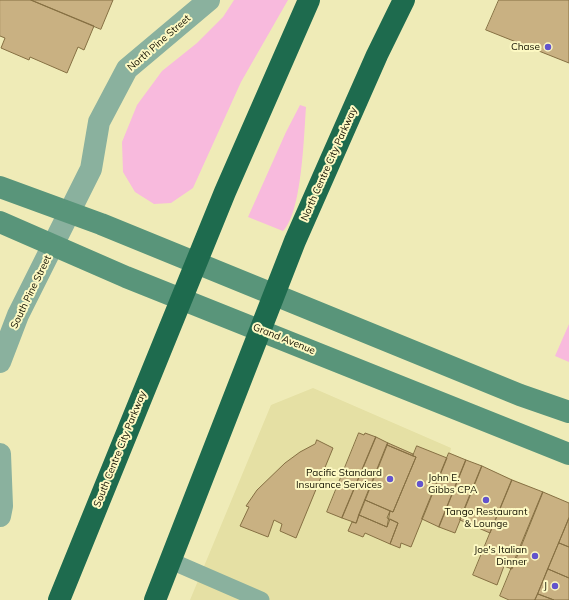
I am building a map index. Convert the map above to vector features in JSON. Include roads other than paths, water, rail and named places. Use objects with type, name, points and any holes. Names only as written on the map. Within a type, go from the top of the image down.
[{"type":"highway","points":[[181,298],[225,192],[309,0]]},
{"type":"highway","name":"North Centre City Parkway","points":[[260,330],[296,241],[374,62],[404,0]]},
{"type":"highway","name":"South Centre City Parkway","points":[[59,600],[181,298]]},
{"type":"highway","points":[[154,600],[171,561],[260,330]]},
{"type":"main road","points":[[0,187],[70,212],[520,395],[569,412]]},
{"type":"main road","name":"Grand Avenue","points":[[0,222],[181,298],[569,454]]},
{"type":"street","name":"North Pine Street","points":[[54,245],[91,169],[99,122],[127,69],[209,0]]},
{"type":"street","name":"South Pine Street","points":[[0,362],[18,315],[54,245]]},
{"type":"street","points":[[0,454],[0,516]]},
{"type":"lane","points":[[171,561],[261,600]]},
{"type":"place","name":"Chase","points":[[548,47]]},
{"type":"place","name":"Pacific Standard Insurance Services","points":[[390,479]]},
{"type":"place","name":"John E. Gibbs CPA","points":[[420,484]]},
{"type":"place","name":"Tango Restaurant & Lounge","points":[[486,500]]},
{"type":"place","name":"Joe's Italian Dinner","points":[[535,556]]},
{"type":"place","name":"J","points":[[555,586]]}]
